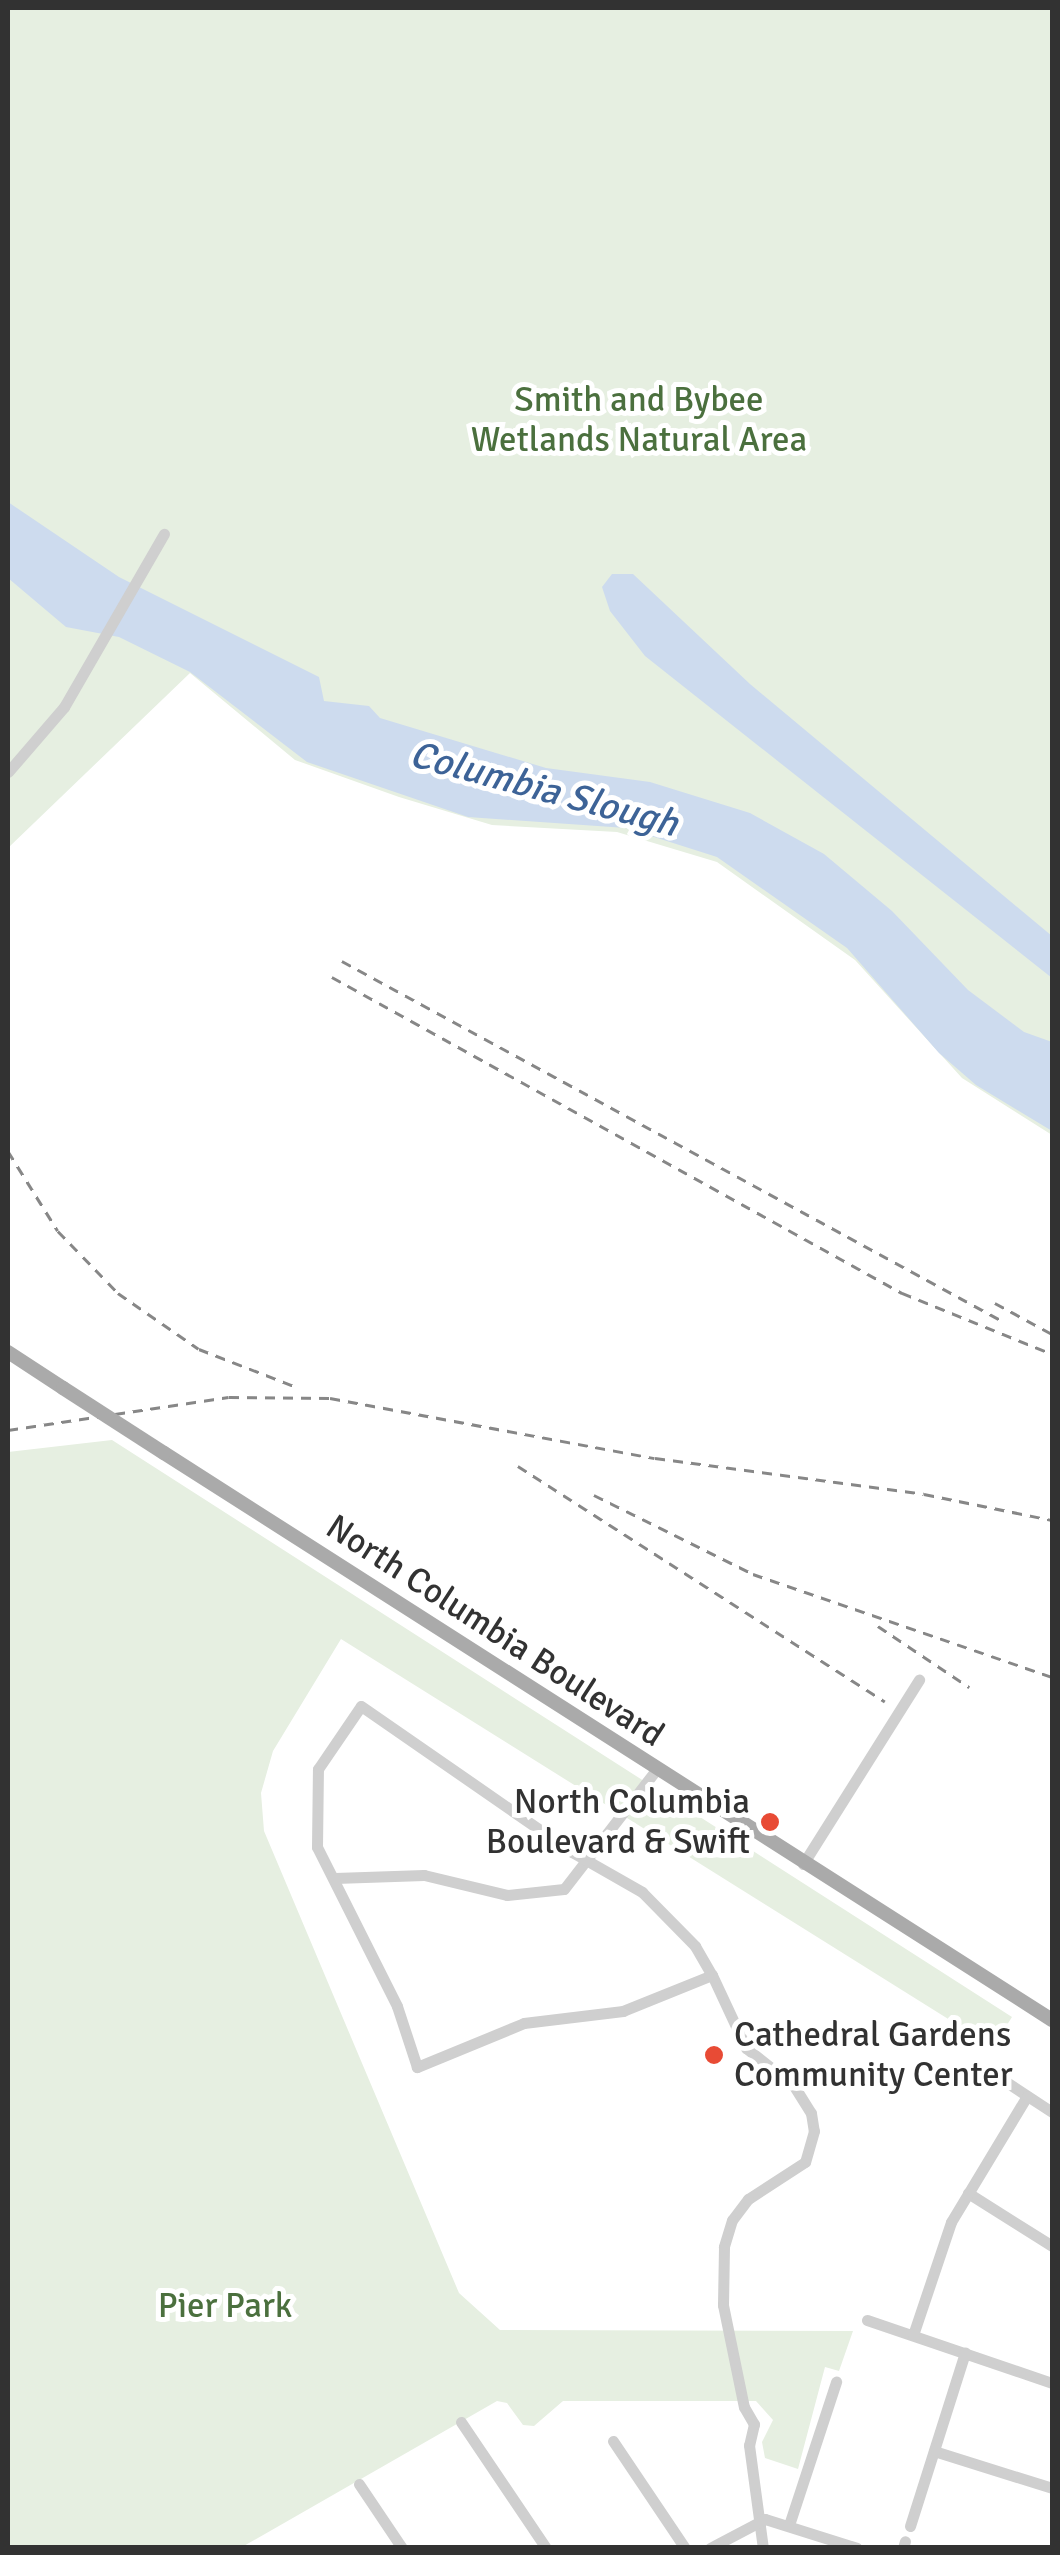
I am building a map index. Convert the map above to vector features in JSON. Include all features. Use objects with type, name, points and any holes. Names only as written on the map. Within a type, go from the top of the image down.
[{"type":"main road","name":"North Columbia Boulevard","points":[[8,1352],[1052,2020]]},
{"type":"street","points":[[8,772],[50,728],[164,534]]},
{"type":"street","points":[[804,1864],[919,1680]]},
{"type":"street","points":[[712,1975],[623,2011],[524,2023],[417,2067],[397,2006],[317,1848],[314,1779],[361,1706],[667,1911],[712,1975],[746,2048],[794,2086],[814,2122],[798,2170],[748,2199],[726,2234],[723,2304],[744,2406],[754,2424],[750,2445],[763,2548]]},
{"type":"street","points":[[335,1878],[424,1875],[500,1894],[556,1892],[588,1860],[656,1770]]},
{"type":"street","points":[[988,2070],[1052,2112]]},
{"type":"street","points":[[913,2336],[945,2236],[1028,2096]]},
{"type":"street","points":[[968,2194],[1052,2246]]},
{"type":"street","points":[[867,2320],[1052,2383]]},
{"type":"street","points":[[910,2526],[966,2353]]},
{"type":"street","points":[[790,2524],[836,2382]]},
{"type":"street","points":[[460,2422],[546,2548]]},
{"type":"street","points":[[613,2441],[685,2548]]},
{"type":"street","points":[[934,2450],[1052,2488]]},
{"type":"street","points":[[359,2484],[402,2548]]},
{"type":"street","points":[[710,2548],[760,2519],[790,2524],[857,2548]]},
{"type":"green space","name":"Smith and Bybee Wetlands Natural Area","points":[[8,8],[1052,8],[1052,1135],[962,1078],[855,960],[717,862],[617,832],[492,825],[295,760],[190,673],[8,848]]},
{"type":"green space","name":"Pier Park","points":[[112,1440],[1012,2017],[993,2047],[341,1639],[273,1751],[261,1793],[264,1831],[459,2293],[500,2330],[853,2331],[839,2371],[825,2367],[798,2469],[765,2458],[762,2442],[773,2420],[756,2401],[563,2401],[534,2426],[523,2425],[507,2403],[497,2401],[242,2547],[8,2548],[8,1452]]},
{"type":"water","name":"Columbia Slough","points":[[8,502],[119,577],[319,677],[324,701],[369,706],[380,718],[546,768],[650,782],[750,813],[824,854],[892,911],[968,990],[1024,1032],[1052,1042],[1052,1131],[976,1085],[939,1053],[847,948],[717,857],[626,828],[468,817],[307,762],[190,672],[119,637],[66,627],[8,578]]},
{"type":"water","name":"Columbia Slough","points":[[612,574],[633,574],[750,684],[1052,936],[1052,978],[645,656],[610,611],[602,587]]},
{"type":"railway","points":[[342,961],[1004,1322]]},
{"type":"railway","points":[[332,977],[902,1293],[1052,1354]]},
{"type":"railway","points":[[8,1151],[58,1231],[118,1293],[199,1349],[299,1388]]},
{"type":"railway","points":[[995,1303],[1052,1334]]},
{"type":"railway","points":[[8,1430],[229,1397],[330,1398],[655,1458],[924,1494],[1052,1520]]},
{"type":"railway","points":[[518,1466],[885,1702]]},
{"type":"railway","points":[[594,1495],[753,1574],[1052,1677]]},
{"type":"railway","points":[[878,1626],[969,1687]]},
{"type":"place","name":"North Columbia Boulevard & Swift","points":[[770,1822]]},
{"type":"place","name":"Cathedral Gardens Community Center","points":[[714,2055]]}]
